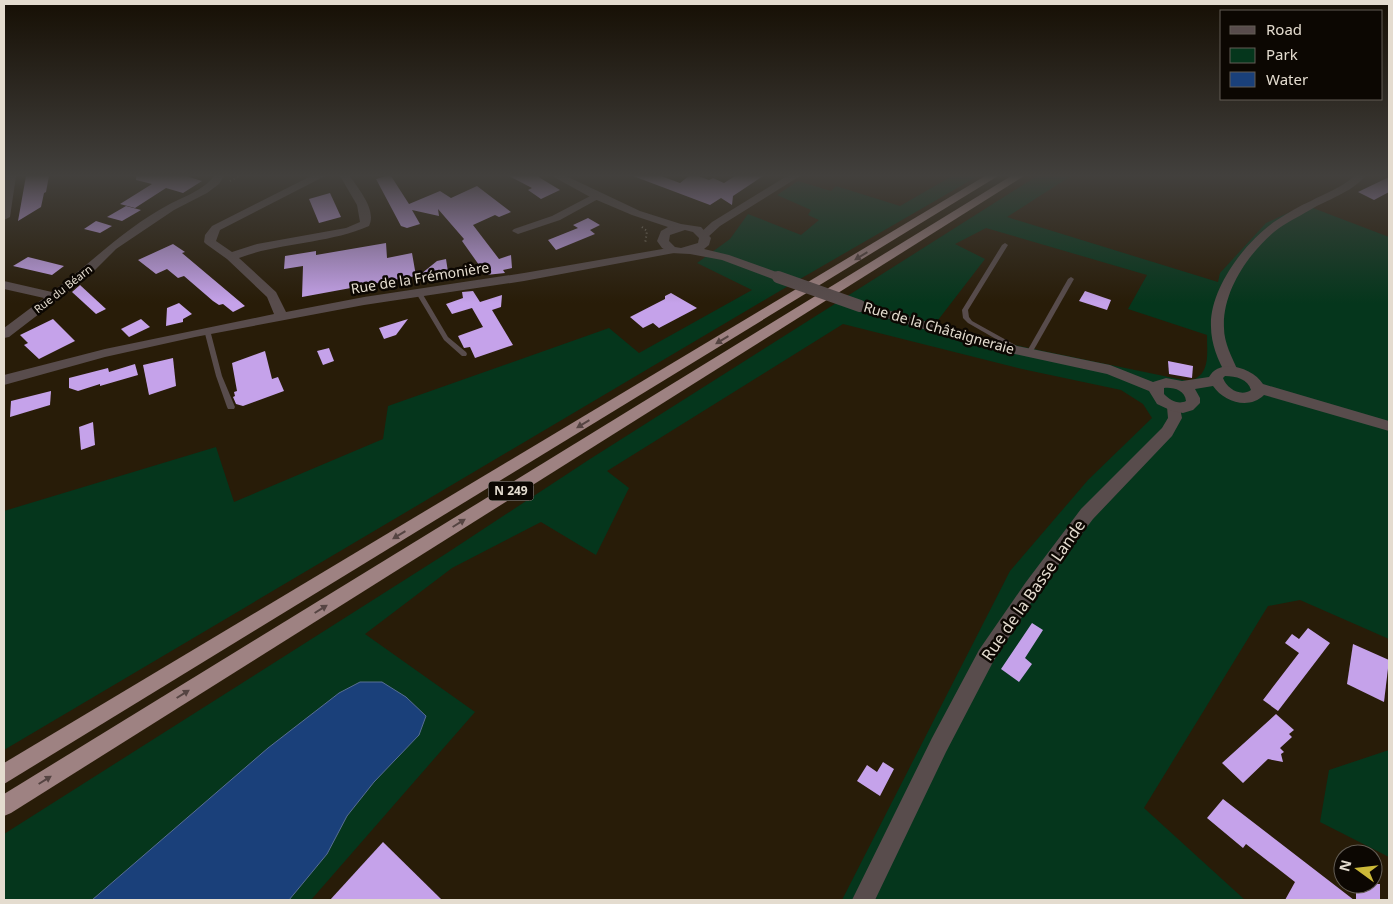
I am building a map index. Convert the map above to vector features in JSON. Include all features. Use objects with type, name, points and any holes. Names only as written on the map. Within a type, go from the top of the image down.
[{"type":"highway","name":"N 249","points":[[4,774],[923,218]]},
{"type":"highway","name":"N 249","points":[[4,806],[951,218]]},
{"type":"street","name":"Rue du Béarn","points":[[4,334],[87,271],[112,247],[155,218]]},
{"type":"street","points":[[236,218],[216,228],[211,235],[210,242],[231,257],[272,295],[282,317]]},
{"type":"street","points":[[231,257],[257,247],[357,229],[364,224],[366,218]]},
{"type":"street","points":[[518,231],[555,218]]},
{"type":"street","name":"Rue de la Châtaigneraie","points":[[650,218],[678,227],[692,228],[724,257]]},
{"type":"street","points":[[693,250],[702,245],[704,238],[716,224],[726,218]]},
{"type":"street","points":[[1289,218],[1270,230],[1250,250],[1227,286],[1219,305],[1217,327],[1231,371],[1245,375],[1256,383],[1258,388],[1389,426]]},
{"type":"street","name":"Rue de la Châtaigneraie","points":[[654,220],[664,237],[664,245],[674,250],[693,250],[724,257],[860,306],[987,344],[1110,370],[1156,388]]},
{"type":"street","points":[[692,228],[716,224]]},
{"type":"street","points":[[664,237],[678,227]]},
{"type":"street","name":"Rue de la Frémonière","points":[[638,256],[664,237]]},
{"type":"street","name":"Rue de la Frémonière","points":[[4,380],[105,353],[207,330],[674,250]]},
{"type":"street","points":[[4,285],[53,296]]},
{"type":"street","name":"Rue de la Châtaigneraie","points":[[1220,386],[1218,374],[1231,371]]},
{"type":"street","name":"Rue de la Châtaigneraie","points":[[1156,388],[1158,385],[1166,383],[1188,391],[1220,386],[1238,397],[1251,398],[1258,392],[1258,388]]},
{"type":"street","name":"Rue de la Châtaigneraie","points":[[1156,388],[1160,399],[1174,407]]},
{"type":"street","points":[[1174,407],[1191,406],[1193,403],[1188,391]]},
{"type":"street","name":"Rue de la Basse Lande","points":[[863,900],[939,745],[986,656],[1032,586],[1087,514],[1167,432],[1175,418],[1174,407]]},
{"type":"lane","points":[[1005,245],[965,310],[966,318],[1024,352],[1071,279]]},
{"type":"lane","points":[[419,293],[446,338],[464,354]]},
{"type":"lane","points":[[207,330],[219,376],[231,407]]},
{"type":"path","points":[[637,226],[646,230],[647,236],[647,240],[638,256]]},
{"type":"green space","points":[[745,218],[759,218],[801,235],[819,220],[815,218],[905,218],[4,750],[4,511],[216,447],[234,502],[383,439],[388,406],[609,328],[639,353],[752,290],[697,263],[730,239]]},
{"type":"green space","points":[[970,218],[1011,218],[1218,282],[1220,273],[1266,223],[1276,218],[1340,218],[1389,237],[1389,639],[1300,600],[1268,606],[1144,808],[1245,900],[842,900],[1010,571],[1088,480],[1152,418],[1143,404],[1121,390],[1022,369],[843,324],[607,471],[629,488],[596,555],[541,522],[452,568],[365,634],[475,712],[311,900],[289,900],[327,854],[347,816],[374,782],[419,735],[426,716],[406,697],[360,682],[339,693],[268,748],[92,900],[4,900],[4,834],[447,553],[590,459]],"holes":[[[986,228],[1147,275],[1128,309],[1207,335],[1206,364],[1201,375],[1188,381],[1019,346],[935,324],[985,259],[955,244]]]},
{"type":"green space","points":[[1389,750],[1389,857],[1383,854],[1383,844],[1363,844],[1320,822],[1329,770]]},
{"type":"water","points":[[360,682],[382,682],[406,697],[426,716],[419,735],[374,782],[347,816],[327,854],[289,900],[92,900],[268,748],[339,693]]},
{"type":"building","points":[[111,218],[127,218],[122,221]]},
{"type":"building","points":[[317,218],[337,218],[319,223]]},
{"type":"building","points":[[397,218],[417,218],[420,224],[407,228],[401,226]]},
{"type":"building","points":[[446,218],[488,218],[473,225],[499,259],[511,255],[512,268],[503,270],[505,273],[486,275],[484,272],[473,273],[472,268],[479,265],[462,241],[464,239]]},
{"type":"building","points":[[588,218],[600,225],[590,230],[595,234],[556,250],[548,240],[578,228],[573,225]]},
{"type":"building","points":[[96,221],[112,226],[100,233],[84,229]]},
{"type":"building","points":[[386,243],[387,258],[412,253],[416,276],[302,297],[303,266],[284,269],[285,256],[316,251],[316,255]]},
{"type":"building","points":[[173,244],[185,252],[182,253],[245,306],[233,312],[223,304],[219,305],[213,301],[184,276],[178,278],[167,269],[156,274],[138,260]]},
{"type":"building","points":[[28,257],[64,266],[52,275],[13,266]]},
{"type":"building","points":[[446,259],[448,272],[416,278],[437,261]]},
{"type":"building","points":[[80,285],[106,309],[96,314],[72,292]]},
{"type":"building","points":[[473,291],[480,302],[502,295],[501,307],[492,310],[513,345],[475,358],[470,347],[464,348],[458,336],[483,327],[472,308],[452,314],[446,304],[463,298],[462,292]]},
{"type":"building","points":[[1085,291],[1111,300],[1107,310],[1079,301]]},
{"type":"building","points":[[671,293],[697,308],[659,328],[653,323],[643,328],[630,317],[665,299],[665,296]]},
{"type":"building","points":[[179,303],[192,314],[183,319],[183,322],[166,326],[167,308]]},
{"type":"building","points":[[53,319],[75,341],[39,359],[24,345],[28,343],[20,335]]},
{"type":"building","points":[[141,319],[150,327],[129,337],[121,329]]},
{"type":"building","points":[[408,319],[396,335],[384,339],[379,328]]},
{"type":"building","points":[[329,348],[334,361],[323,365],[317,351]]},
{"type":"building","points":[[265,351],[272,379],[278,377],[284,391],[243,406],[236,404],[233,397],[235,396],[234,392],[237,391],[232,363]]},
{"type":"building","points":[[173,358],[176,386],[149,395],[143,365]]},
{"type":"building","points":[[1168,361],[1193,366],[1192,378],[1169,374]]},
{"type":"building","points":[[135,364],[138,375],[78,391],[69,388],[69,378],[108,368],[109,372]]},
{"type":"building","points":[[51,391],[50,405],[10,417],[11,401]]},
{"type":"building","points":[[93,422],[95,445],[81,450],[79,427]]},
{"type":"building","points":[[1032,623],[1043,630],[1025,658],[1032,664],[1019,682],[1001,669]]},
{"type":"building","points":[[1308,628],[1330,643],[1278,711],[1263,700],[1299,653],[1285,643],[1292,634],[1299,639]]},
{"type":"building","points":[[1353,644],[1389,660],[1384,702],[1347,684]]},
{"type":"building","points":[[1276,714],[1294,730],[1289,734],[1292,737],[1280,748],[1284,752],[1281,754],[1283,762],[1268,759],[1243,783],[1222,763]]},
{"type":"building","points":[[883,762],[894,769],[880,796],[857,781],[867,765],[877,772]]},
{"type":"building","points":[[1223,799],[1333,884],[1333,894],[1346,894],[1354,900],[1285,900],[1295,882],[1246,844],[1243,848],[1207,818]]},
{"type":"building","points":[[383,842],[442,900],[330,900]]},
{"type":"building","points":[[1356,894],[1380,894],[1380,900],[1356,900]]}]
